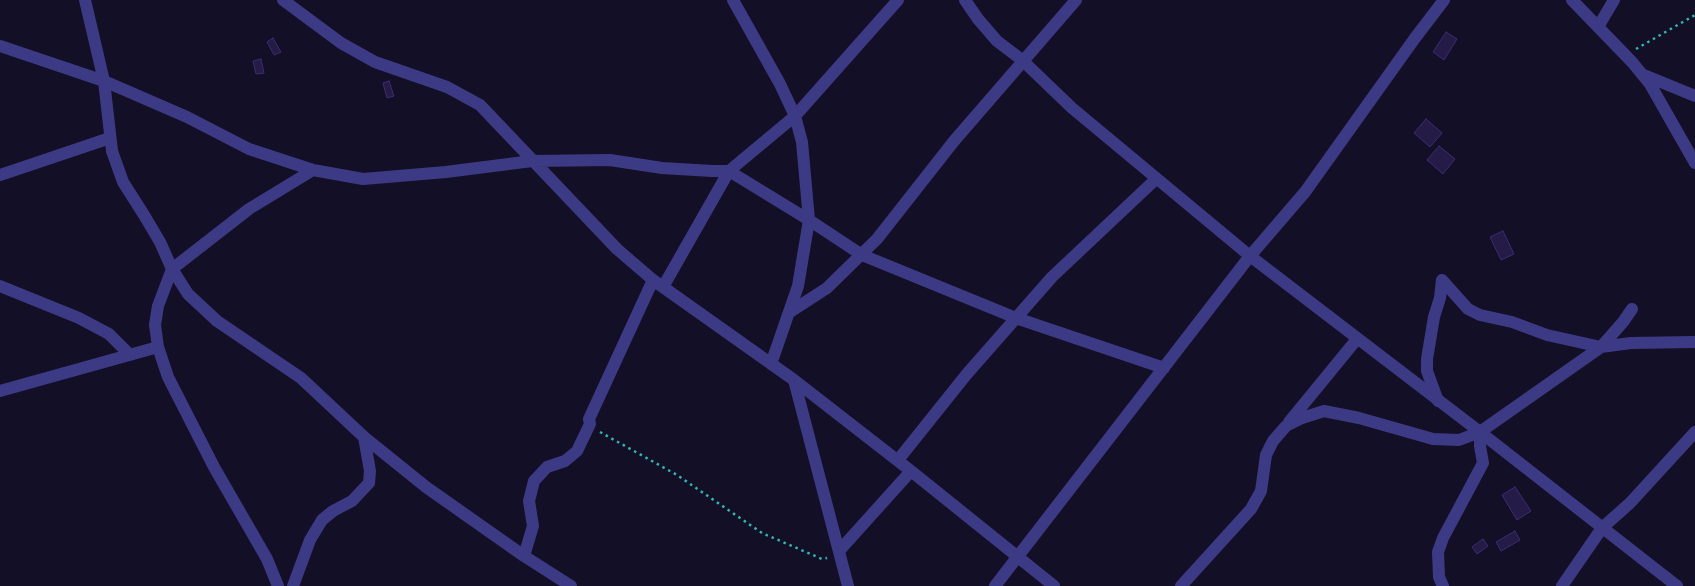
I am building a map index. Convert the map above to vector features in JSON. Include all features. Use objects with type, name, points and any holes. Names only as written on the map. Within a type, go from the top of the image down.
[{"type":"street","points":[[284,0],[341,43],[375,62],[447,87],[480,105],[617,249],[658,283],[794,380],[898,460],[1054,586]]},
{"type":"street","points":[[733,0],[780,84],[795,116],[802,142],[809,220],[798,286],[771,364]]},
{"type":"street","points":[[524,556],[533,526],[528,501],[534,481],[547,467],[565,461],[577,451],[590,424],[589,419],[658,283],[730,171],[795,116],[898,0]]},
{"type":"street","points":[[965,0],[997,41],[1022,60],[1072,108],[1156,179],[1250,256],[1677,586]]},
{"type":"street","points":[[790,312],[827,288],[862,256],[954,141],[1022,60],[1076,0]]},
{"type":"street","points":[[995,586],[1250,256],[1306,192],[1444,0]]},
{"type":"street","points":[[1572,0],[1626,55],[1650,84],[1695,159]]},
{"type":"street","points":[[1598,27],[1614,0]]},
{"type":"street","points":[[88,1],[104,81],[112,151],[123,182],[160,242],[172,269],[188,294],[217,321],[301,378],[364,437],[426,487],[524,556],[571,586]]},
{"type":"street","points":[[0,46],[104,81],[187,117],[248,149],[313,170],[363,179],[446,172],[532,160],[610,160],[662,168],[730,171],[809,220],[862,256],[1016,318],[1164,368]]},
{"type":"street","points":[[1642,74],[1695,96]]},
{"type":"street","points":[[0,175],[110,138]]},
{"type":"street","points":[[278,586],[267,559],[214,467],[168,377],[158,347],[155,325],[158,306],[172,269],[249,209],[313,170]]},
{"type":"street","points":[[898,460],[966,375],[1052,277],[1156,179]]},
{"type":"street","points":[[1438,402],[1428,372],[1427,359],[1442,280],[1468,308],[1480,315],[1512,322],[1547,336],[1601,347],[1631,342],[1695,342]]},
{"type":"street","points":[[0,286],[79,318],[109,334],[130,355]]},
{"type":"street","points":[[1286,426],[1302,418],[1324,411],[1359,418],[1433,439],[1459,440],[1480,432],[1601,347],[1624,322],[1632,309]]},
{"type":"street","points":[[1181,586],[1251,509],[1260,491],[1266,455],[1274,441],[1357,339]]},
{"type":"street","points":[[0,390],[158,347]]},
{"type":"street","points":[[794,380],[848,586]]},
{"type":"street","points":[[1443,586],[1439,577],[1438,552],[1443,538],[1483,463],[1480,432]]},
{"type":"street","points":[[1562,586],[1602,528],[1630,504],[1695,432]]},
{"type":"street","points":[[293,586],[310,540],[322,520],[333,511],[352,502],[368,483],[370,471],[364,437]]},
{"type":"street","points":[[839,551],[911,471]]},
{"type":"path","points":[[1626,55],[1695,15]]},
{"type":"path","points":[[590,424],[677,475],[762,533],[822,559],[839,551]]},
{"type":"building","points":[[1446,32],[1457,39],[1444,60],[1433,52]]},
{"type":"building","points":[[273,38],[281,52],[274,55],[267,42]]},
{"type":"building","points":[[261,59],[264,73],[256,74],[253,61]]},
{"type":"building","points":[[389,81],[394,96],[387,98],[383,83]]},
{"type":"building","points":[[1426,119],[1442,133],[1430,147],[1414,133]]},
{"type":"building","points":[[1439,146],[1455,159],[1443,174],[1427,160]]},
{"type":"building","points":[[1503,231],[1514,254],[1501,260],[1490,237]]},
{"type":"building","points":[[1515,487],[1531,511],[1517,520],[1502,495]]},
{"type":"building","points":[[1515,531],[1520,540],[1501,551],[1496,542]]},
{"type":"building","points":[[1483,539],[1488,546],[1477,554],[1472,547]]}]
